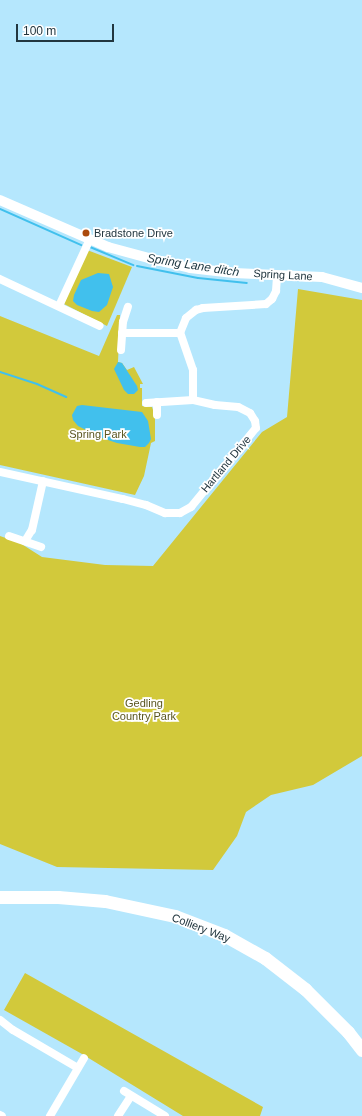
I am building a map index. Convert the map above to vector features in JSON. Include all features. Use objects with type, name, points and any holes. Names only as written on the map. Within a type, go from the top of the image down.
[{"type":"main road","name":"Colliery Way","points":[[0,897],[58,897],[105,901],[175,916],[224,935],[265,958],[306,988],[348,1032],[362,1050]]},
{"type":"street","name":"Spring Lane","points":[[0,200],[114,249],[190,268],[234,273],[322,277],[362,288]]},
{"type":"street","points":[[59,306],[90,239]]},
{"type":"street","points":[[146,403],[193,400],[193,370],[180,333],[186,318],[196,310],[259,306],[269,302],[276,291],[277,275]]},
{"type":"street","points":[[0,279],[100,326]]},
{"type":"street","points":[[121,350],[123,322],[128,307]]},
{"type":"street","points":[[122,333],[180,333]]},
{"type":"street","name":"Hartland Drive","points":[[0,472],[140,504],[165,513],[180,513],[191,507],[256,428],[255,421],[250,413],[238,407],[215,405],[193,400]]},
{"type":"street","points":[[157,402],[157,415]]},
{"type":"street","points":[[25,541],[32,530],[43,481]]},
{"type":"street","points":[[9,536],[41,547]]},
{"type":"street","points":[[0,1020],[13,1030],[78,1068]]},
{"type":"street","points":[[50,1116],[84,1058]]},
{"type":"street","points":[[118,1116],[128,1094],[165,1116]]},
{"type":"green space","points":[[87,250],[132,267],[107,326],[64,304]]},
{"type":"green space","name":"Gedling Country Park","points":[[298,289],[362,300],[362,756],[313,785],[271,795],[246,812],[237,836],[213,870],[57,867],[0,844],[0,536],[20,543],[42,557],[105,565],[153,566],[262,432],[287,417]]},
{"type":"green space","name":"Spring Park","points":[[117,315],[120,315],[118,362],[122,363],[127,370],[134,367],[143,384],[140,384],[140,388],[142,388],[142,406],[152,407],[155,416],[155,441],[151,443],[144,476],[135,495],[0,465],[0,316],[99,356]]},
{"type":"green space","points":[[25,973],[263,1107],[260,1116],[183,1116],[82,1054],[4,1010]]},
{"type":"water","points":[[98,273],[109,274],[113,287],[107,305],[99,312],[77,305],[73,301],[74,295],[81,280]]},
{"type":"water","points":[[118,362],[122,363],[137,386],[138,390],[134,394],[128,394],[124,390],[114,369]]},
{"type":"water","points":[[82,405],[142,412],[148,421],[151,439],[149,443],[145,447],[140,447],[117,443],[102,438],[78,426],[73,420],[72,415],[77,406]]},
{"type":"waterway","points":[[0,209],[81,245]]},
{"type":"waterway","points":[[90,247],[133,265]]},
{"type":"waterway","name":"Spring Lane ditch","points":[[137,266],[198,278],[247,283]]},
{"type":"waterway","points":[[0,372],[37,384],[66,397]]},
{"type":"place","name":"Bradstone Drive","points":[[86,233]]}]
